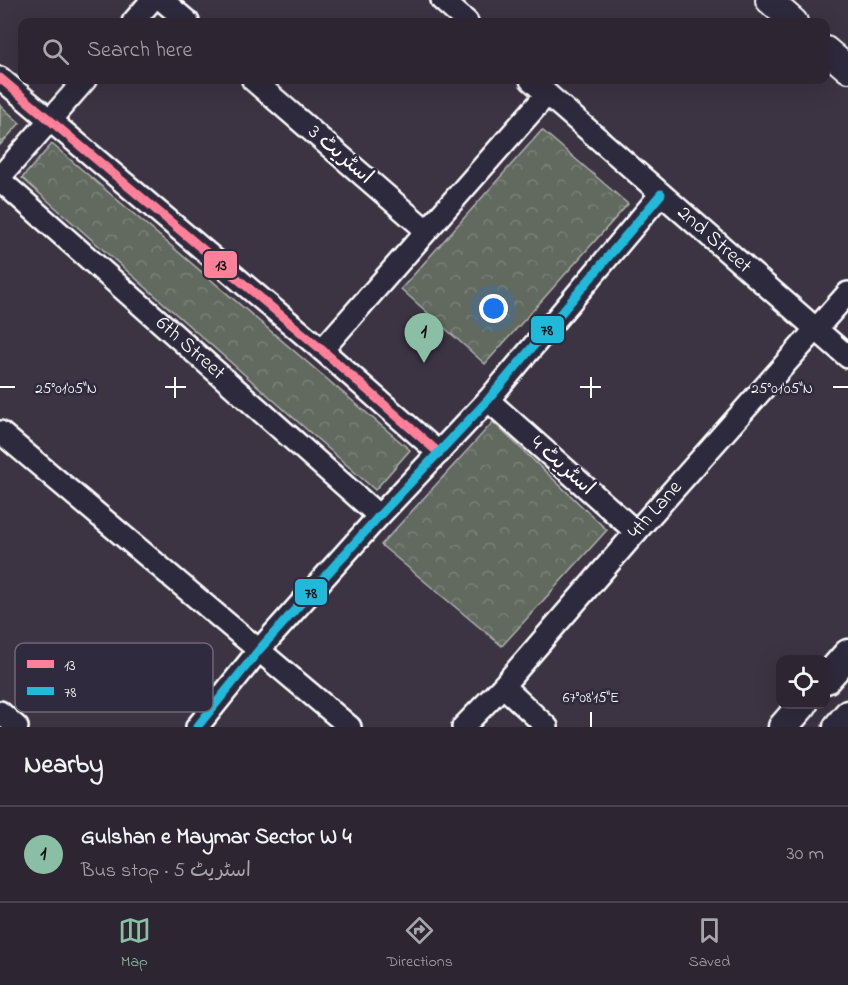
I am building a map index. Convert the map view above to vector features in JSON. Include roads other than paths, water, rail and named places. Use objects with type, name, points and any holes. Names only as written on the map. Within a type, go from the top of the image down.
[{"type":"main road","points":[[830,674],[848,654]]},
{"type":"main road","points":[[783,727],[799,709]]},
{"type":"main road","points":[[838,727],[848,715]]},
{"type":"street","points":[[136,18],[152,0]]},
{"type":"street","points":[[162,0],[183,18]]},
{"type":"street","points":[[442,0],[462,18]]},
{"type":"street","points":[[769,0],[789,18]]},
{"type":"street","points":[[830,54],[848,69]]},
{"type":"street","points":[[0,78],[322,350],[439,453]]},
{"type":"street","points":[[0,179],[81,84]]},
{"type":"street","name":"اسٹریٹ 3","points":[[258,84],[426,230]]},
{"type":"street","name":"2nd Street","points":[[536,84],[848,357]]},
{"type":"street","points":[[322,350],[547,94]]},
{"type":"street","name":"6th Street","points":[[0,179],[380,516]]},
{"type":"street","points":[[213,707],[259,650],[488,400],[661,194]]},
{"type":"street","name":"4th Lane","points":[[463,727],[503,686],[848,293]]},
{"type":"street","name":"اسٹریٹ 4","points":[[488,400],[636,532]]},
{"type":"street","points":[[0,432],[350,727]]},
{"type":"street","points":[[503,686],[547,727]]},
{"type":"street","points":[[0,712],[17,727]]},
{"type":"street","points":[[197,727],[209,712]]},
{"type":"place","name":"Gulshan e Maymar Sector W 4","points":[[424,363]]}]
